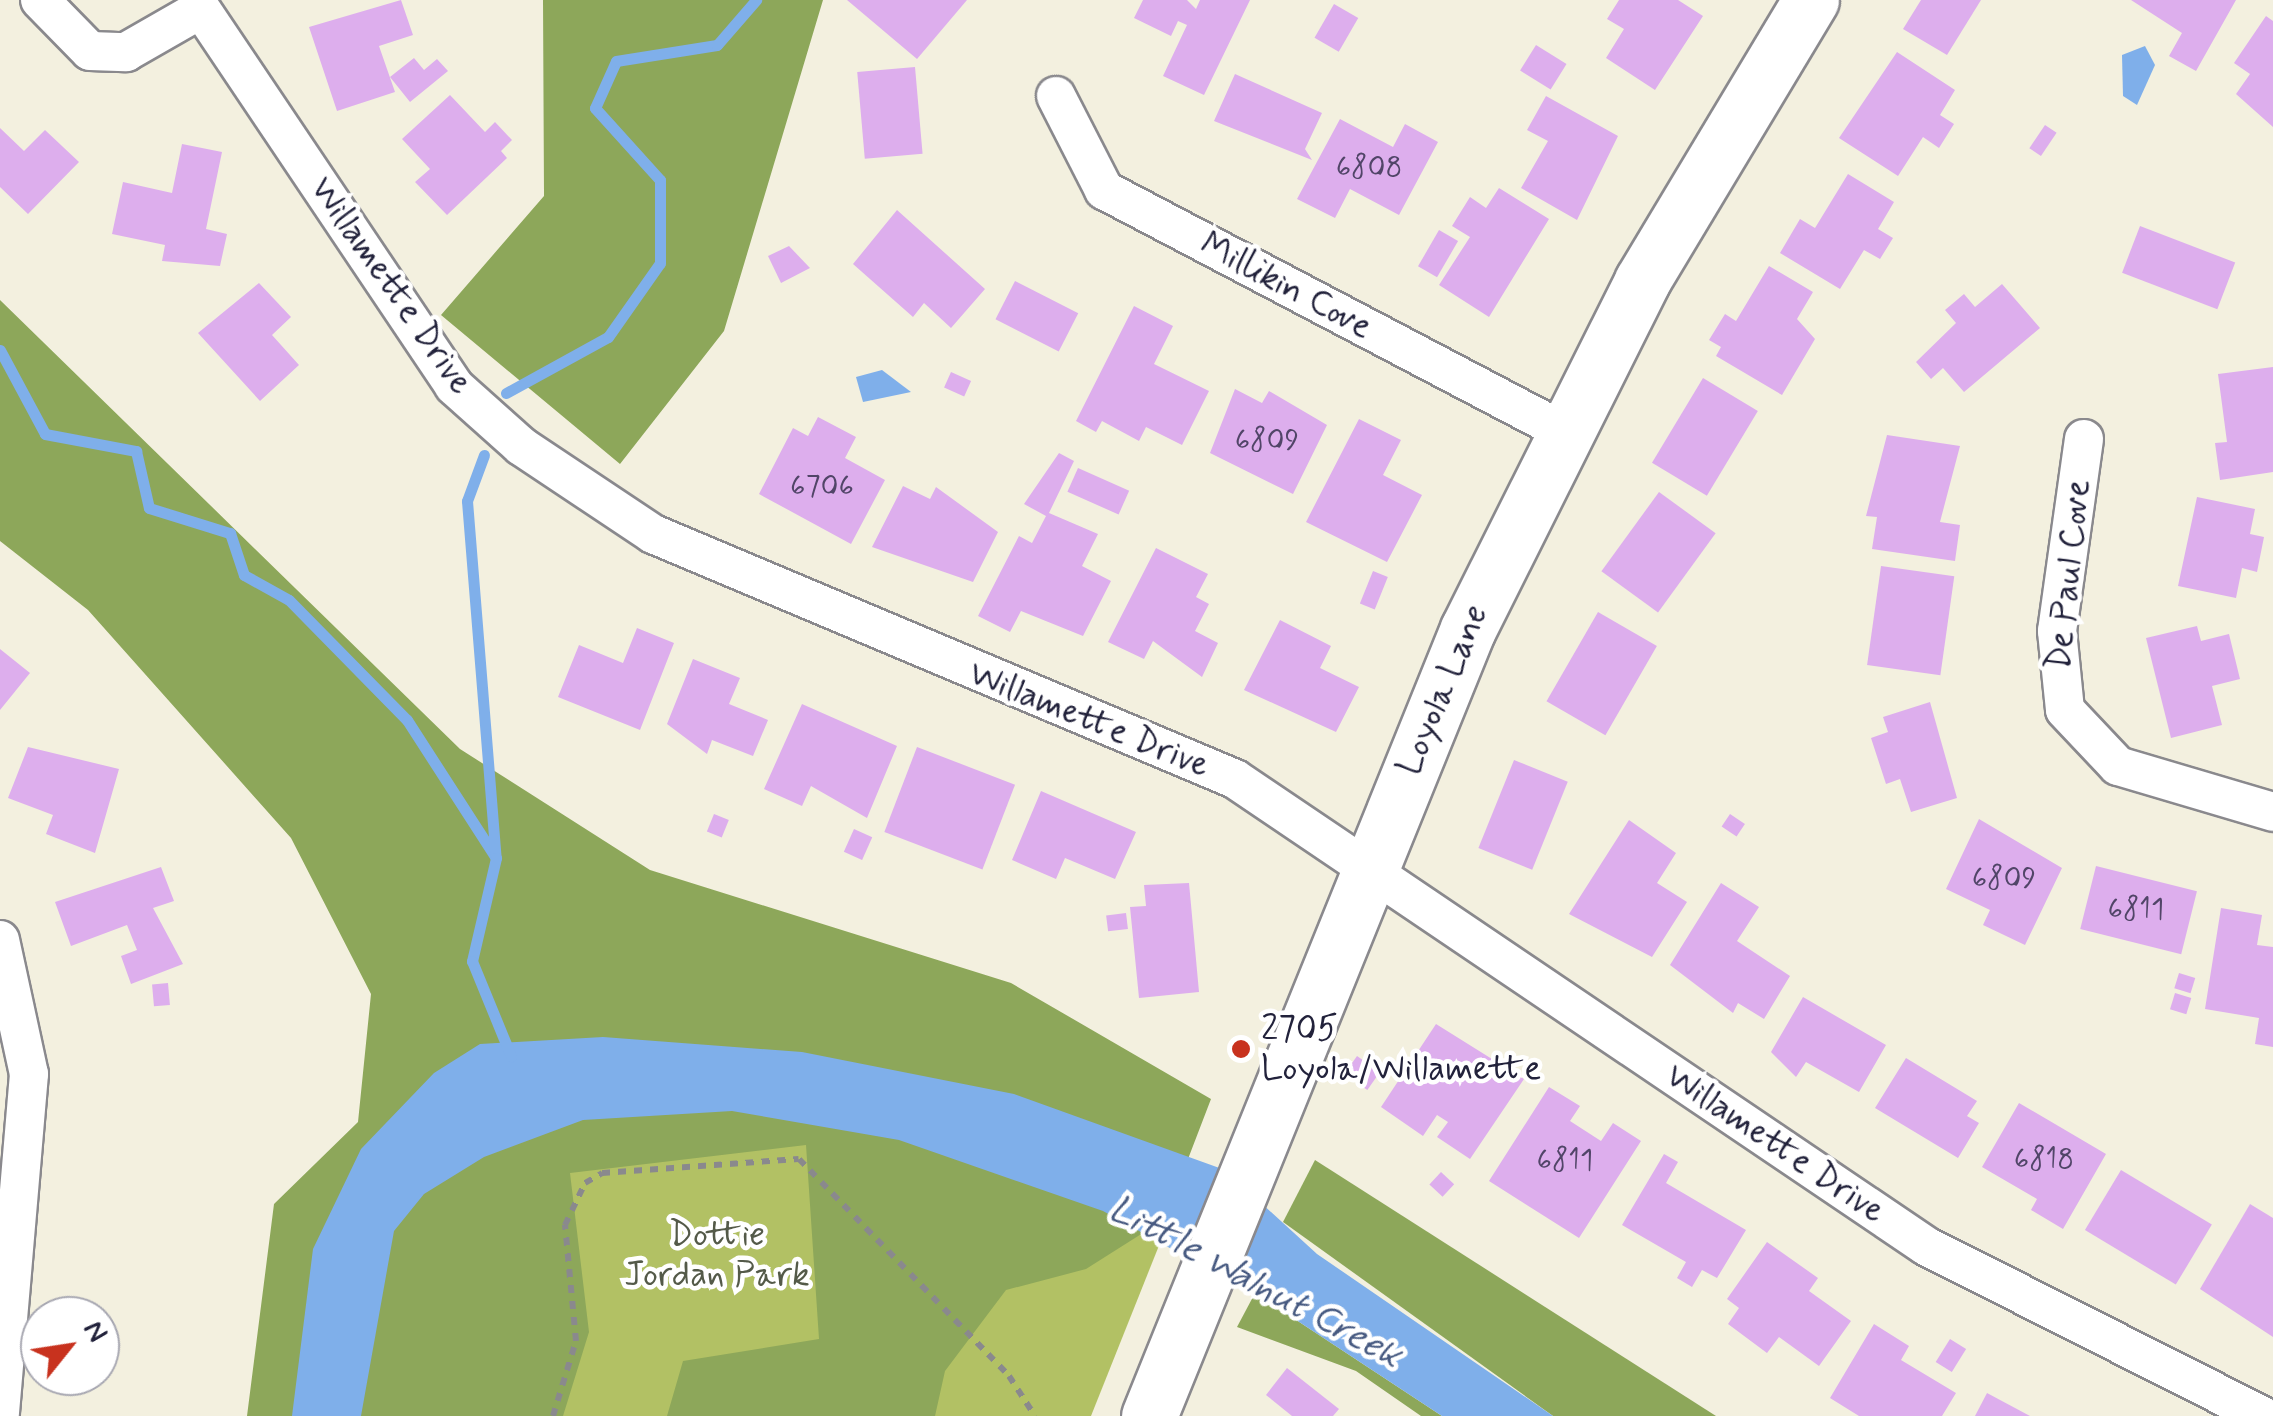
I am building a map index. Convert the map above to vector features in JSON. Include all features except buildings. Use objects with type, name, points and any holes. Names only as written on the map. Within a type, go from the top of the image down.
[{"type":"street","name":"Willamette Drive","points":[[40,0],[90,51],[126,52],[203,5],[454,386],[521,446],[653,534],[1236,779],[1926,1246],[2263,1416]]},
{"type":"street","name":"Loyola Lane","points":[[1149,1416],[1366,869],[1561,430],[1811,0]]},
{"type":"street","name":"Millikin Cove","points":[[1056,96],[1104,190],[1561,430]]},
{"type":"street","name":"De Paul Cove","points":[[2084,439],[2057,631],[2065,710],[2118,766],[2273,812]]},
{"type":"street","points":[[0,1414],[29,1074],[2,942]]},
{"type":"path","points":[[553,1416],[576,1342],[565,1225],[585,1183],[602,1173],[799,1159],[1009,1376],[1035,1416]]},
{"type":"green space","points":[[543,0],[823,0],[724,331],[620,464],[441,315],[544,196]]},
{"type":"green space","points":[[0,300],[460,749],[650,870],[1011,983],[1211,1099],[1165,1219],[1086,1269],[1006,1290],[945,1371],[935,1416],[667,1416],[683,1361],[819,1339],[806,1145],[570,1173],[589,1332],[563,1416],[247,1416],[274,1204],[358,1122],[371,994],[291,838],[88,610],[0,541]]},
{"type":"green space","name":"Dottie Jordan Park","points":[[642,1093],[1166,1228],[1091,1416],[318,1416]]},
{"type":"green space","points":[[1315,1160],[1716,1416],[1553,1416],[1283,1222]]},
{"type":"green space","points":[[1254,1295],[1442,1416],[1421,1416],[1356,1371],[1237,1327]]},
{"type":"water","points":[[2145,46],[2155,65],[2137,105],[2123,96],[2122,55]]},
{"type":"water","points":[[882,370],[911,392],[863,402],[856,377]]},
{"type":"water","name":"Little Walnut Creek","points":[[603,1037],[802,1052],[1014,1094],[1225,1170],[1317,1254],[1553,1416],[1442,1416],[1278,1308],[1103,1211],[899,1140],[732,1111],[583,1120],[484,1157],[424,1194],[394,1231],[361,1416],[292,1416],[313,1249],[361,1149],[434,1073],[480,1044]]},
{"type":"waterway","points":[[506,393],[608,337],[660,263],[660,180],[595,108],[616,61],[717,45],[756,0]]},
{"type":"waterway","points":[[0,350],[45,434],[136,451],[149,508],[230,533],[244,575],[289,600],[407,720],[496,858]]},
{"type":"waterway","points":[[484,455],[467,501],[496,858],[472,961],[511,1056]]},
{"type":"place","name":"2705 Loyola/Willamette","points":[[1241,1049]]}]
